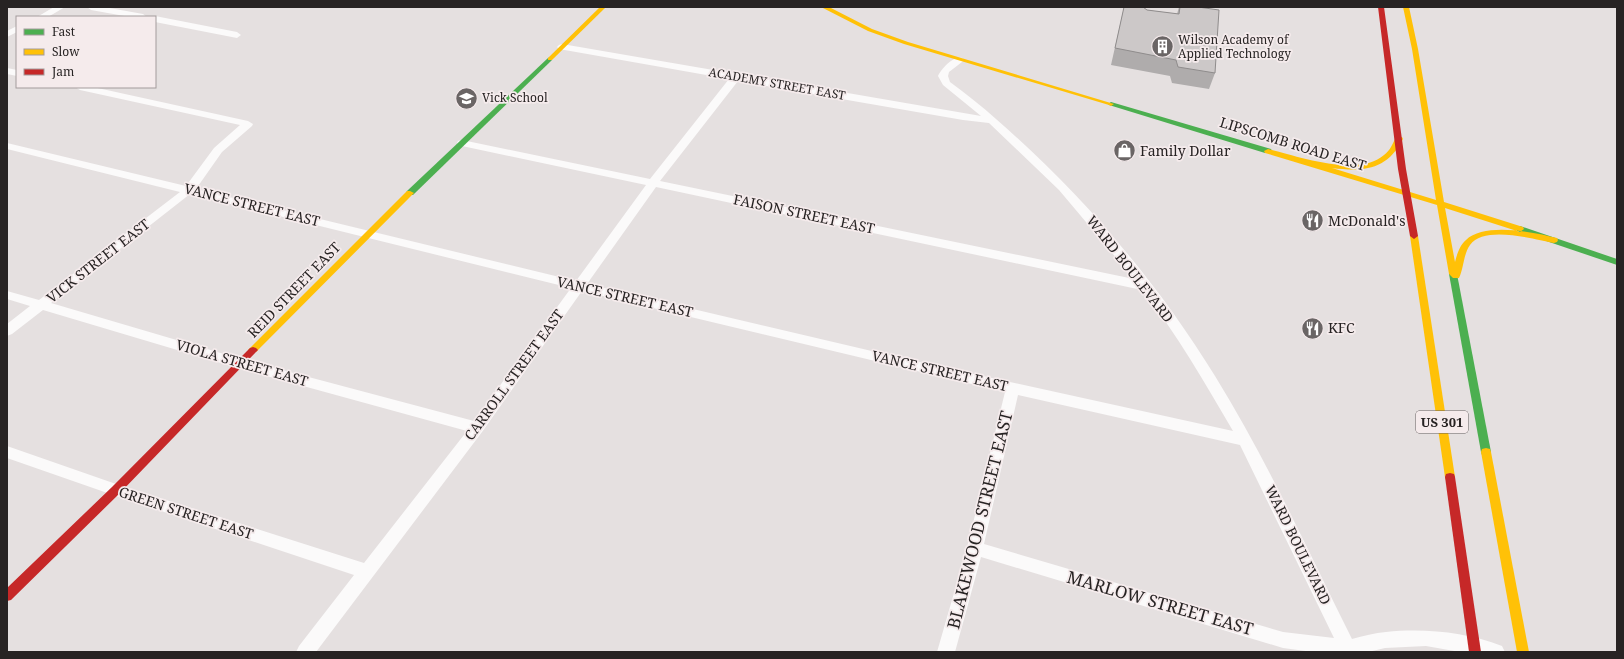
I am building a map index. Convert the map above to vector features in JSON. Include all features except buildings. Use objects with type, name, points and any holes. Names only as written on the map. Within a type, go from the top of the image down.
[{"type":"main road","name":"REID STREET EAST","points":[[7,596],[116,490],[368,234],[603,7]]},
{"type":"main road","points":[[824,7],[870,30],[959,60]]},
{"type":"main road","name":"US 301","points":[[1381,7],[1399,139],[1422,283],[1475,649]]},
{"type":"main road","name":"US 301","points":[[1406,7],[1523,652]]},
{"type":"main road","name":"LIPSCOMB ROAD EAST","points":[[959,60],[1407,193],[1554,240],[1617,262]]},
{"type":"main road","points":[[1305,162],[1342,166],[1371,165],[1385,159],[1399,139]]},
{"type":"main road","points":[[1455,280],[1466,246],[1471,239],[1476,236],[1487,233],[1504,233],[1554,240]]},
{"type":"street","points":[[43,16],[61,7]]},
{"type":"street","points":[[91,7],[138,16]]},
{"type":"street","points":[[156,19],[237,35]]},
{"type":"street","points":[[7,34],[16,30]]},
{"type":"street","name":"ACADEMY STREET EAST","points":[[562,47],[963,117],[992,120]]},
{"type":"street","name":"WARD BOULEVARD","points":[[959,60],[945,71],[943,76],[946,82],[992,120],[1035,160],[1085,212],[1146,286],[1210,379],[1245,440],[1348,648]]},
{"type":"street","name":"CARROLL STREET EAST","points":[[304,652],[477,428],[653,183],[736,77]]},
{"type":"street","name":"VICK STREET EAST","points":[[7,331],[189,190],[218,150],[248,124],[85,88]]},
{"type":"street","name":"FAISON STREET EAST","points":[[462,143],[1146,286]]},
{"type":"street","name":"VANCE STREET EAST","points":[[7,146],[579,286],[1013,388],[1245,440]]},
{"type":"street","name":"VIOLA STREET EAST","points":[[7,295],[40,306],[241,364],[477,428]]},
{"type":"street","name":"BLAKEWOOD STREET EAST","points":[[946,652],[975,548],[1013,388]]},
{"type":"street","name":"GREEN STREET EAST","points":[[7,452],[116,490],[366,571]]},
{"type":"street","name":"MARLOW STREET EAST","points":[[975,548],[1283,640],[1348,648],[1385,640],[1426,638],[1496,652]]},
{"type":"traffic: fast","points":[[410,193],[550,59]]},
{"type":"traffic: fast","points":[[1111,104],[1268,151]]},
{"type":"traffic: fast","points":[[1520,229],[1617,262]]},
{"type":"traffic: fast","points":[[1453,274],[1486,452]]},
{"type":"traffic: slow","points":[[550,59],[603,7]]},
{"type":"traffic: slow","points":[[824,7],[870,30],[906,43],[1111,104]]},
{"type":"traffic: slow","points":[[1406,7],[1415,49],[1435,175],[1453,274]]},
{"type":"traffic: slow","points":[[1305,162],[1348,167],[1369,165],[1379,162],[1387,157],[1399,139]]},
{"type":"traffic: slow","points":[[1268,151],[1520,229]]},
{"type":"traffic: slow","points":[[253,350],[410,193]]},
{"type":"traffic: slow","points":[[1456,276],[1460,258],[1466,245],[1477,236],[1486,233],[1498,232],[1554,240]]},
{"type":"traffic: slow","points":[[1414,236],[1450,477]]},
{"type":"traffic: slow","points":[[1486,452],[1523,652]]},
{"type":"traffic: jam","points":[[1381,7],[1402,169],[1414,236]]},
{"type":"traffic: jam","points":[[7,596],[116,490],[253,350]]},
{"type":"traffic: jam","points":[[1450,477],[1475,652]]},
{"type":"place","name":"Wilson Academy of Applied Technology","points":[[1163,47]]},
{"type":"place","name":"Vick School","points":[[466,98]]},
{"type":"place","name":"Family Dollar","points":[[1124,151]]},
{"type":"place","name":"McDonald's","points":[[1312,221]]},
{"type":"place","name":"KFC","points":[[1312,328]]}]
